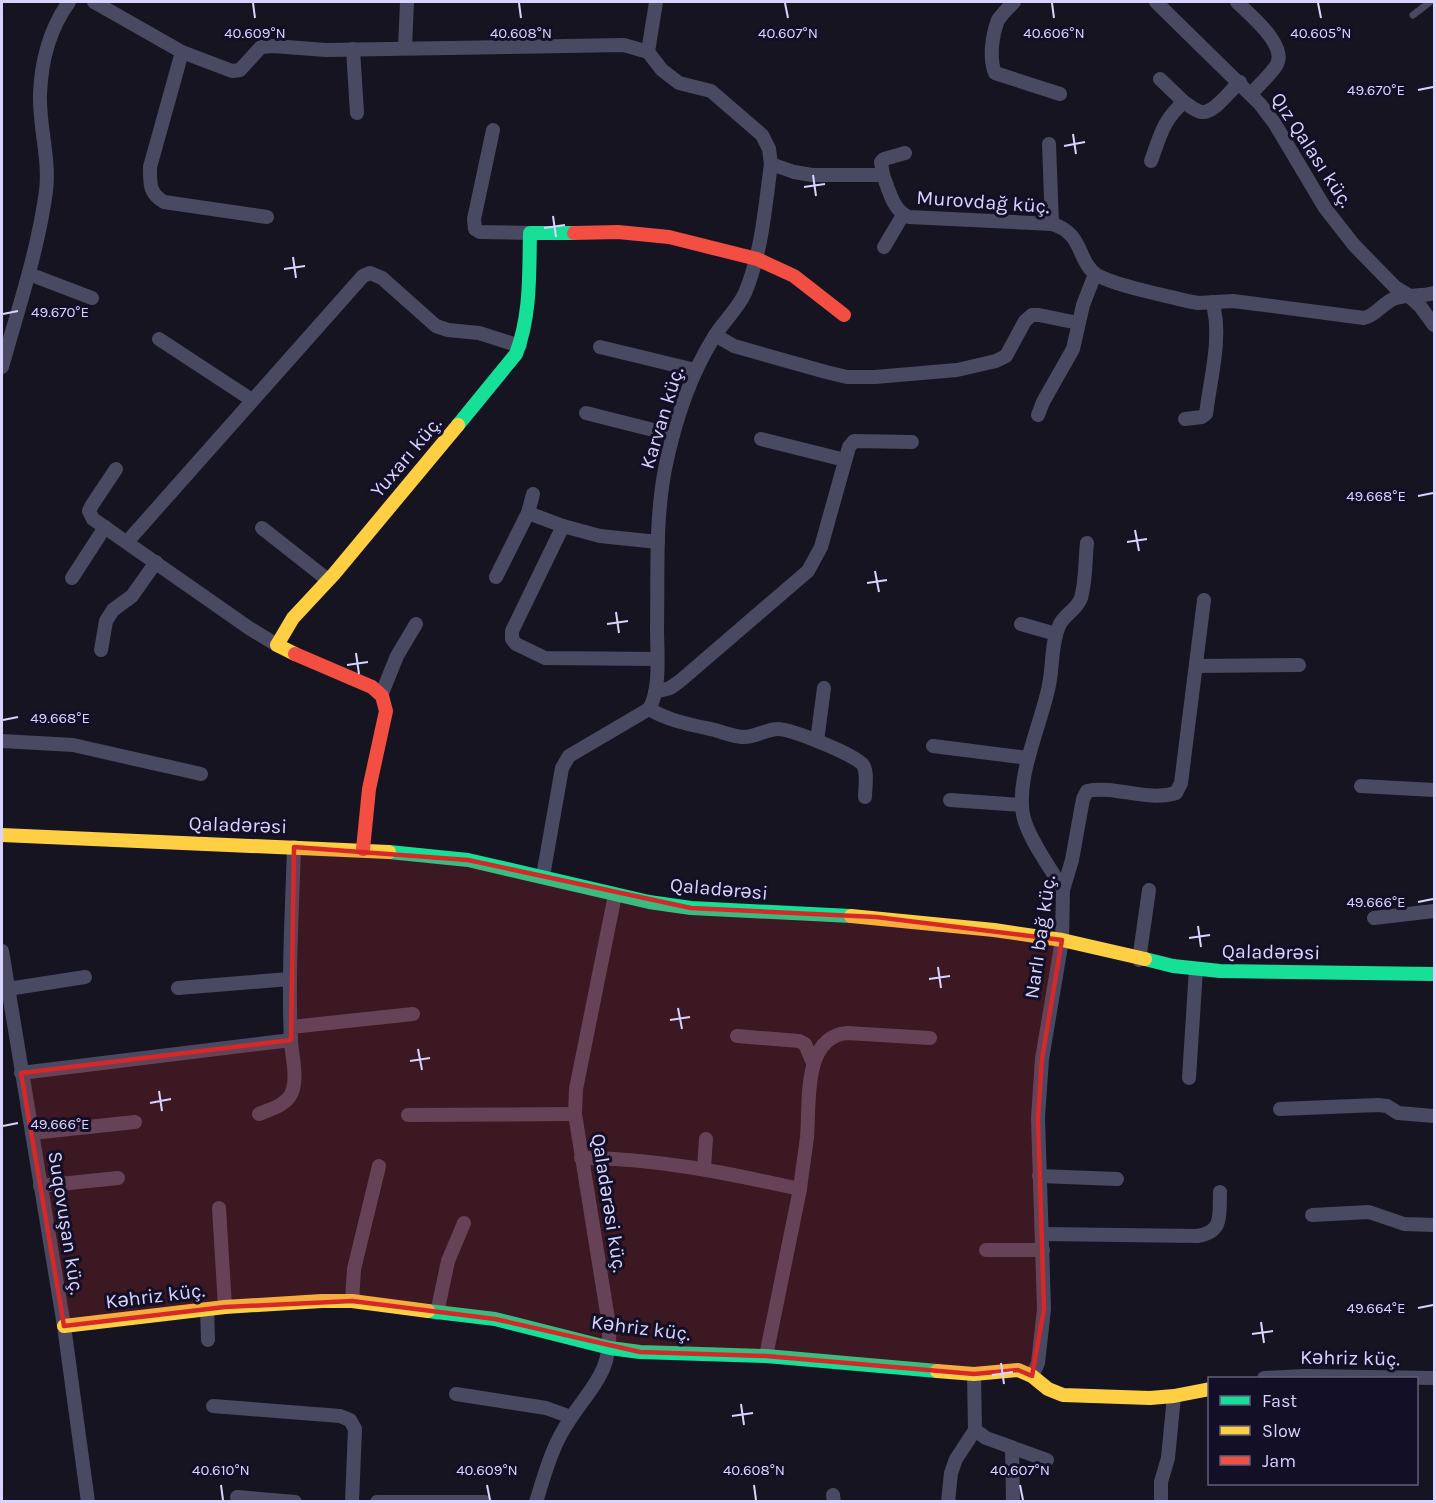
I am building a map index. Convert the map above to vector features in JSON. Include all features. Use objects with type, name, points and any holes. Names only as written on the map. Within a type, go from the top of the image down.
[{"type":"street","points":[[2,367],[29,274],[42,218],[46,187],[46,155],[40,96],[45,56],[57,18],[69,2]]},
{"type":"street","points":[[94,2],[182,52],[232,71],[240,70],[261,47],[273,46],[326,50],[624,45],[648,52],[656,2]]},
{"type":"street","points":[[405,48],[407,2]]},
{"type":"street","points":[[1014,2],[999,20],[993,41],[991,63],[995,73],[1059,94]]},
{"type":"street","name":"Qız Qalası küç.","points":[[1156,2],[1251,94],[1268,114],[1332,217],[1354,245],[1382,275],[1420,306],[1434,325]]},
{"type":"street","points":[[1237,2],[1275,41],[1280,54],[1277,64],[1251,94]]},
{"type":"street","points":[[353,49],[357,113]]},
{"type":"street","points":[[182,52],[150,167],[150,185],[155,197],[164,202],[267,217]]},
{"type":"street","name":"Karvan küç.","points":[[648,52],[662,70],[679,83],[711,91],[762,135],[769,149],[771,164],[757,259],[744,295],[715,335],[695,370],[673,435],[665,469],[660,501],[658,542],[655,692],[654,701],[649,709]]},
{"type":"street","points":[[1160,78],[1185,102],[1198,111],[1205,112],[1213,109],[1240,82]]},
{"type":"street","points":[[1152,161],[1162,129],[1171,114],[1185,102]]},
{"type":"street","points":[[493,130],[474,219],[475,228],[480,232],[618,232],[669,237],[757,259],[794,276],[844,315]]},
{"type":"street","points":[[1049,144],[1052,224]]},
{"type":"street","points":[[771,164],[812,175],[883,175],[881,162],[905,153]]},
{"type":"street","name":"Murovdağ küç.","points":[[883,175],[896,207],[903,215],[909,217],[1059,226],[1069,233],[1079,246],[1095,274]]},
{"type":"street","points":[[884,247],[903,215]]},
{"type":"street","name":"Yuxarı küç.","points":[[277,645],[286,628],[516,354],[520,346],[527,307],[530,233]]},
{"type":"street","points":[[127,542],[363,276],[370,273],[382,278],[436,326],[448,330],[479,333],[520,346]]},
{"type":"street","points":[[29,274],[92,298]]},
{"type":"street","points":[[1038,415],[1069,360],[1078,323],[1095,274],[1108,280],[1187,301],[1233,301],[1364,318],[1372,316],[1385,303],[1394,298],[1434,292]]},
{"type":"street","points":[[1185,419],[1202,417],[1206,414],[1216,330],[1216,313],[1212,302]]},
{"type":"street","points":[[715,335],[734,346],[826,372],[846,377],[875,377],[957,370],[996,361],[1006,357],[1025,321],[1032,315],[1078,323]]},
{"type":"street","points":[[159,339],[252,400]]},
{"type":"street","points":[[600,347],[695,370]]},
{"type":"street","points":[[586,413],[673,435]]},
{"type":"street","points":[[760,439],[845,460]]},
{"type":"street","points":[[655,692],[670,688],[680,681],[808,571],[821,547],[849,447],[854,441],[912,442]]},
{"type":"street","points":[[116,469],[92,504],[90,511],[93,519],[277,645],[382,693],[386,702],[386,711],[369,789],[363,849]]},
{"type":"street","points":[[496,577],[528,513],[533,494]]},
{"type":"street","points":[[528,513],[600,536],[658,542]]},
{"type":"street","points":[[563,526],[512,631],[512,639],[516,644],[545,658],[657,659]]},
{"type":"street","points":[[72,578],[105,527]]},
{"type":"street","points":[[262,528],[328,580]]},
{"type":"street","points":[[1063,890],[1025,822],[1022,805],[1028,758],[1049,686],[1056,634],[1059,623],[1076,606],[1080,598],[1087,543]]},
{"type":"street","points":[[100,650],[106,621],[113,610],[132,596],[156,562]]},
{"type":"street","name":"Narlı bağ küç.","points":[[1032,1376],[1038,1363],[1043,1321],[1038,1118],[1042,1059],[1062,940],[1063,890],[1072,860],[1083,799],[1086,790],[1098,788],[1164,797],[1176,793],[1181,783],[1204,600]]},
{"type":"street","points":[[382,693],[398,656],[416,624]]},
{"type":"street","points":[[1021,624],[1056,634]]},
{"type":"street","points":[[1196,666],[1299,665]]},
{"type":"street","points":[[817,741],[824,688]]},
{"type":"street","points":[[543,876],[562,768],[569,756],[649,709],[661,716],[680,722],[742,737],[777,728],[790,730],[817,741],[861,762],[865,770],[865,797]]},
{"type":"street","points":[[2,741],[74,745],[201,774]]},
{"type":"street","points":[[933,746],[1028,758]]},
{"type":"street","points":[[1361,786],[1434,790]]},
{"type":"street","points":[[950,800],[1022,805]]},
{"type":"street","name":"Qaladərəsi","points":[[2,835],[363,849],[468,860],[543,876],[615,895],[691,908],[876,917],[994,930],[1062,940],[1139,960],[1196,969],[1434,974]]},
{"type":"street","points":[[259,1114],[285,1102],[291,1096],[294,1084],[290,979],[294,847]]},
{"type":"street","points":[[1139,960],[1149,890]]},
{"type":"street","name":"Qaladərəsi küç.","points":[[536,1502],[559,1437],[598,1381],[610,1348],[608,1319],[575,1114],[576,1089],[615,895]]},
{"type":"street","points":[[1374,918],[1434,910]]},
{"type":"street","name":"Suqovuşan küç.","points":[[2,951],[64,1326],[88,1502]]},
{"type":"street","points":[[1189,1078],[1196,969]]},
{"type":"street","points":[[8,989],[85,977]]},
{"type":"street","points":[[178,988],[290,979]]},
{"type":"street","points":[[21,1072],[291,1034],[413,1014]]},
{"type":"street","points":[[766,1356],[800,1189],[807,1139],[810,1077],[813,1063],[828,1039],[837,1034],[930,1038]]},
{"type":"street","points":[[737,1036],[799,1041],[806,1044],[813,1063]]},
{"type":"street","points":[[1280,1109],[1378,1105],[1387,1106],[1398,1113],[1434,1116]]},
{"type":"street","points":[[408,1115],[575,1114]]},
{"type":"street","points":[[32,1133],[135,1122]]},
{"type":"street","points":[[704,1168],[706,1139]]},
{"type":"street","points":[[581,1158],[656,1162],[704,1168],[800,1189]]},
{"type":"street","points":[[352,1301],[354,1269],[379,1166]]},
{"type":"street","points":[[1039,1176],[1117,1179]]},
{"type":"street","points":[[40,1186],[118,1178]]},
{"type":"street","points":[[1042,1234],[1197,1236],[1210,1234],[1218,1225],[1220,1192]]},
{"type":"street","points":[[219,1208],[225,1307]]},
{"type":"street","points":[[1312,1215],[1369,1212],[1404,1224],[1434,1225]]},
{"type":"street","points":[[438,1312],[448,1261],[464,1223]]},
{"type":"street","points":[[986,1250],[1043,1250]]},
{"type":"street","name":"Kəhriz küç.","points":[[64,1326],[225,1307],[352,1301],[495,1319],[610,1348],[658,1354],[766,1356],[974,1374],[1018,1370],[1032,1376],[1048,1389],[1063,1395],[1150,1398],[1208,1389]]},
{"type":"street","points":[[207,1309],[208,1340]]},
{"type":"street","points":[[948,1502],[951,1473],[956,1459],[975,1430],[974,1374]]},
{"type":"street","name":"Kəhriz küç.","points":[[1284,1377],[1369,1377]]},
{"type":"street","name":"Kəhriz küç.","points":[[1418,1378],[1434,1378]]},
{"type":"street","points":[[456,1394],[546,1408],[572,1417]]},
{"type":"street","points":[[1161,1502],[1161,1482],[1168,1458],[1174,1396]]},
{"type":"street","points":[[213,1406],[340,1416],[350,1420],[355,1429],[352,1502]]},
{"type":"street","points":[[975,1430],[986,1438],[1047,1460]]},
{"type":"street","points":[[1012,1448],[1013,1502]]},
{"type":"street","points":[[237,1497],[295,1502]]},
{"type":"street","points":[[377,1502],[485,1502]]},
{"type":"lane","points":[[1413,15],[1430,2]]},
{"type":"highlighted area","points":[[294,847],[468,860],[691,908],[876,917],[1062,940],[1042,1059],[1038,1118],[1044,1309],[1032,1376],[1018,1370],[974,1374],[766,1356],[640,1352],[495,1319],[352,1301],[225,1307],[64,1326],[21,1073],[291,1040]]},
{"type":"traffic: fast","points":[[458,425],[516,354],[527,309],[530,233],[574,233]]},
{"type":"traffic: fast","points":[[389,852],[468,860],[649,902],[691,908],[851,916]]},
{"type":"traffic: fast","points":[[1145,959],[1173,966],[1220,971],[1434,974]]},
{"type":"traffic: fast","points":[[428,1311],[495,1319],[610,1348],[640,1352],[766,1356],[937,1371]]},
{"type":"traffic: slow","points":[[295,654],[277,645],[293,618],[334,574],[458,425]]},
{"type":"traffic: slow","points":[[2,835],[389,852]]},
{"type":"traffic: slow","points":[[851,916],[994,930],[1062,940],[1145,959]]},
{"type":"traffic: slow","points":[[64,1326],[225,1307],[322,1301],[352,1301],[428,1311]]},
{"type":"traffic: slow","points":[[937,1371],[974,1374],[1018,1370],[1032,1376],[1048,1389],[1063,1395],[1150,1398],[1208,1389]]},
{"type":"traffic: jam","points":[[574,233],[618,232],[669,237],[757,259],[794,276],[844,315]]},
{"type":"traffic: jam","points":[[295,654],[372,687],[382,696],[386,711],[369,789],[363,849]]}]
